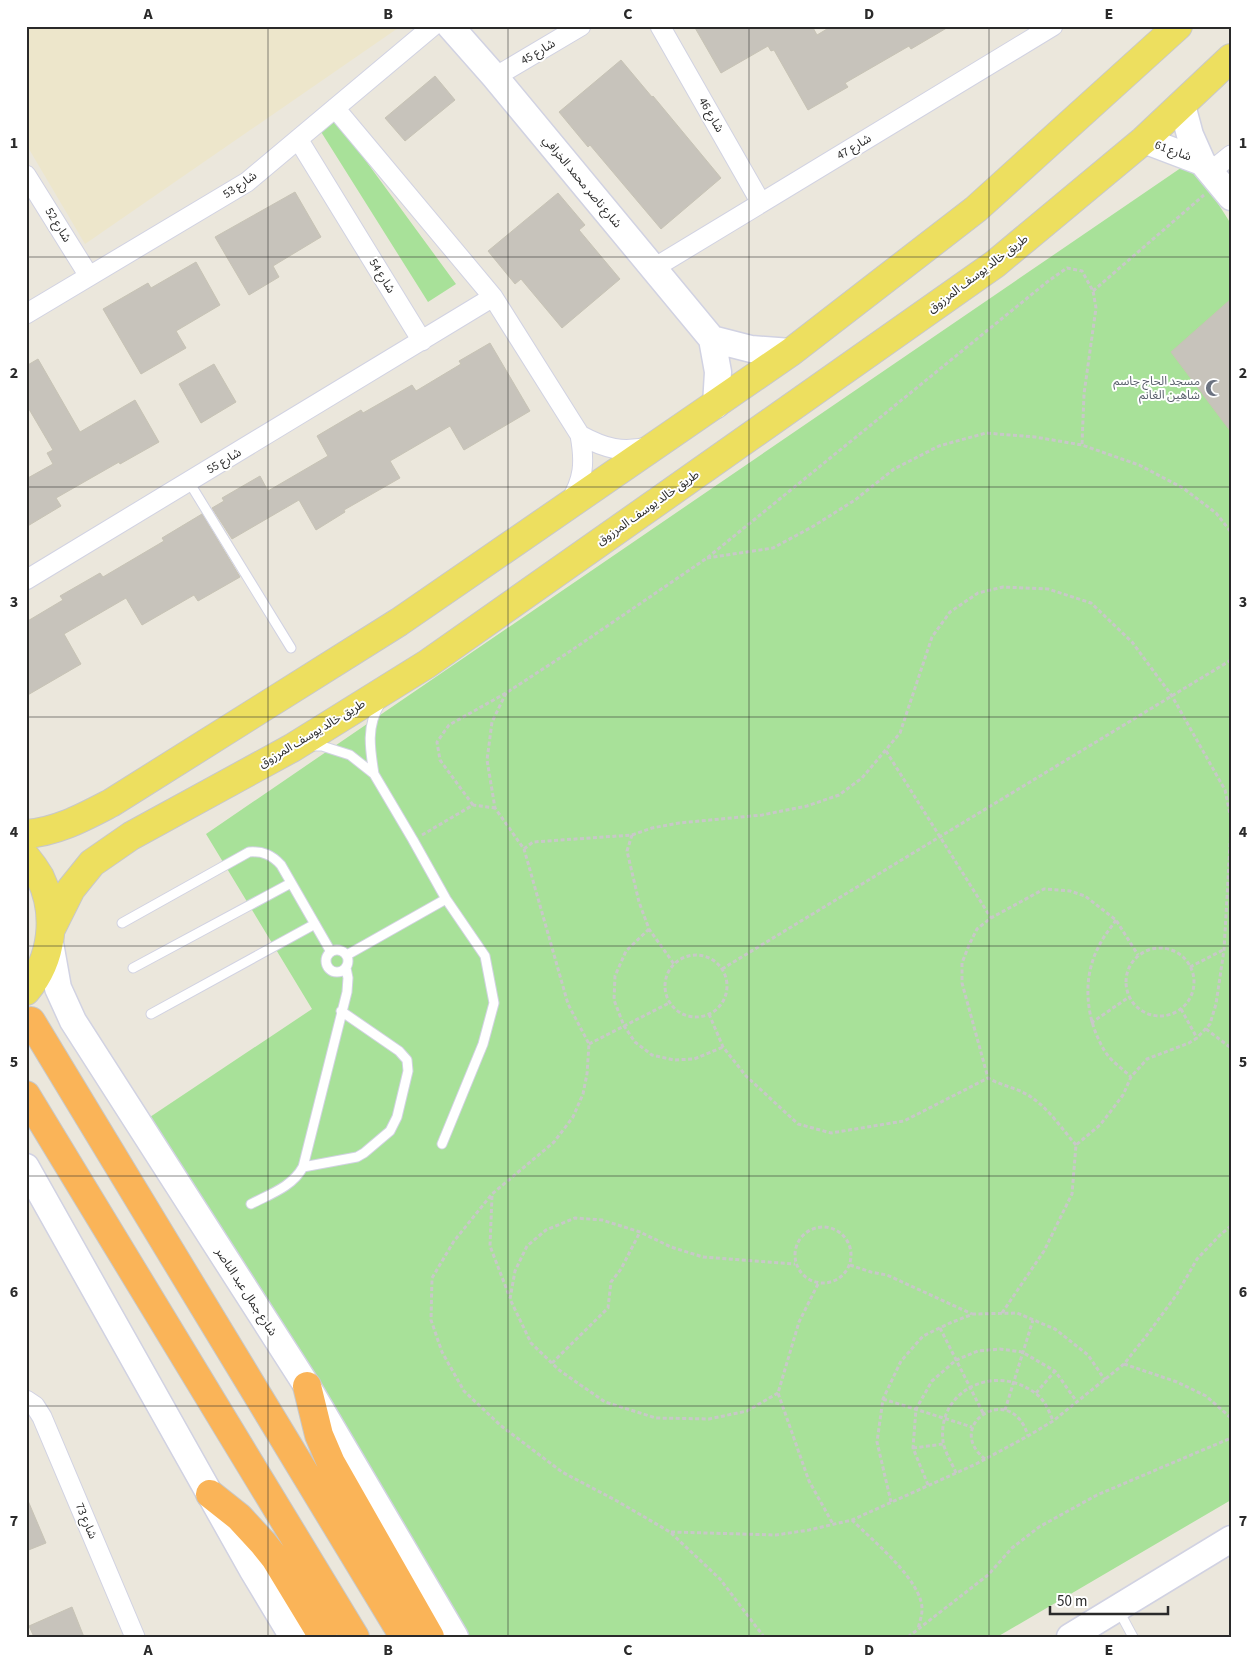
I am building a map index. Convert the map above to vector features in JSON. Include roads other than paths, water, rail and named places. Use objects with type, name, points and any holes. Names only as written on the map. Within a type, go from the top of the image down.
[{"type":"highway","points":[[31,1021],[404,1637]]},
{"type":"highway","points":[[26,1095],[355,1637]]},
{"type":"highway","points":[[307,1386],[319,1434],[331,1463],[430,1637]]},
{"type":"highway","points":[[210,1494],[239,1517],[275,1558],[323,1637]]},
{"type":"main road","name":"شارع ناصر محمد الخرافي","points":[[450,26],[712,339],[718,372],[716,405]]},
{"type":"main road","points":[[26,834],[39,833],[71,824],[111,803],[399,622],[716,405],[791,352],[976,209],[1178,26]]},
{"type":"main road","name":"طريق خالد يوسف المرزوق","points":[[26,991],[37,978],[50,936],[71,888],[92,863],[131,836],[292,748],[427,664],[995,264],[1144,140],[1231,58]]},
{"type":"main road","name":"شارع 61","points":[[1182,105],[1190,134],[1216,178]]},
{"type":"main road","name":"شارع 61","points":[[1144,140],[1216,178]]},
{"type":"main road","points":[[712,339],[751,348],[791,352]]},
{"type":"main road","points":[[26,857],[39,876],[49,901],[50,936]]},
{"type":"main road","name":"شارع جمال عبد الناصر","points":[[50,936],[58,988],[73,1021],[307,1386],[455,1637]]},
{"type":"main road","points":[[26,1167],[210,1494],[293,1637]]},
{"type":"main road","points":[[1070,1637],[1231,1539]]},
{"type":"street","name":"شارع 53","points":[[26,314],[247,182],[433,26]]},
{"type":"street","name":"شارع 45","points":[[494,77],[581,26]]},
{"type":"street","name":"شارع 46","points":[[660,26],[761,203]]},
{"type":"street","name":"شارع 47","points":[[654,268],[1053,26]]},
{"type":"street","points":[[335,108],[493,297],[580,435],[583,454],[582,473],[576,492],[566,508]]},
{"type":"street","name":"شارع 54","points":[[298,139],[422,341]]},
{"type":"street","points":[[1216,178],[1231,155]]},
{"type":"street","name":"شارع 52","points":[[26,175],[89,276]]},
{"type":"street","points":[[422,341],[493,297]]},
{"type":"street","name":"شارع 55","points":[[26,580],[422,341]]},
{"type":"street","points":[[580,435],[598,445],[618,450],[639,450],[658,444]]},
{"type":"street","name":"شارع 73","points":[[30,1403],[46,1426],[135,1637]]},
{"type":"lane","points":[[189,482],[291,648]]},
{"type":"lane","points":[[374,774],[369,743],[370,735],[375,712],[392,686]]},
{"type":"lane","points":[[292,748],[322,746],[350,755],[374,774],[446,899],[485,956],[494,1003],[483,1044],[442,1144]]},
{"type":"lane","points":[[122,923],[248,852],[258,852],[275,858],[281,865],[331,952]]},
{"type":"lane","points":[[133,968],[291,883]]},
{"type":"lane","points":[[347,955],[446,899]]},
{"type":"lane","points":[[151,1014],[315,924]]},
{"type":"lane","points":[[346,968],[338,972],[330,968],[326,960],[331,952],[339,950],[347,955]]},
{"type":"lane","points":[[251,1204],[289,1184],[303,1167],[348,987],[347,955]]},
{"type":"lane","points":[[303,1167],[351,1159],[364,1153],[390,1131],[397,1117],[408,1071],[407,1060],[399,1051],[341,1011]]},
{"type":"lane","points":[[1117,1608],[1133,1637]]},
{"type":"place","name":"مسجد الحاج جاسم شاهين الغانم","points":[[1214,388]]}]
